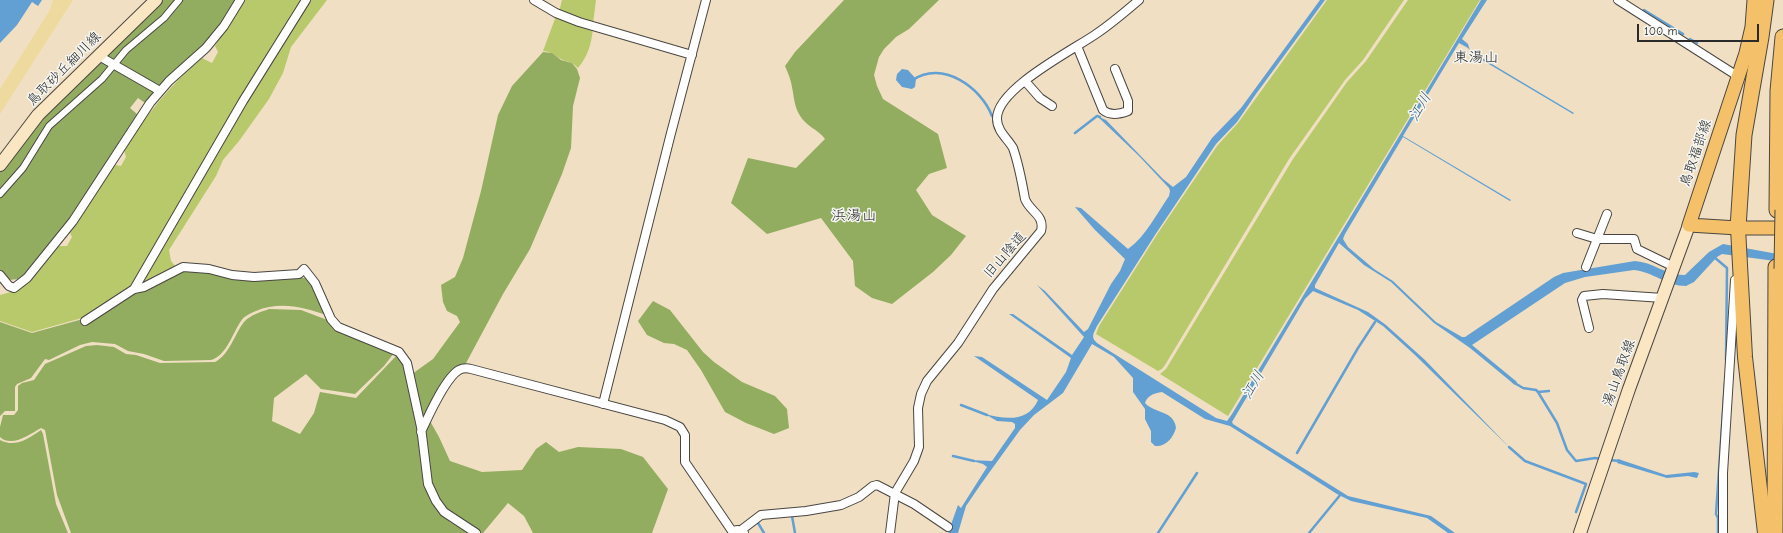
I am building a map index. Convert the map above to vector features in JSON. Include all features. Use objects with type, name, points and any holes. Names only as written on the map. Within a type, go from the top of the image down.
[{"type":"highway","points":[[1765,533],[1745,357],[1738,228],[1744,135],[1762,37],[1766,0]]},
{"type":"highway","points":[[1774,533],[1781,209],[1778,91],[1783,37]]},
{"type":"highway","points":[[1778,533],[1779,268]]},
{"type":"main road","name":"鳥取砂丘細川線","points":[[0,165],[38,115],[156,0]]},
{"type":"main road","name":"鳥取福部線","points":[[1689,225],[1739,77],[1749,40],[1754,0]]},
{"type":"main road","points":[[1689,225],[1738,228],[1783,228]]},
{"type":"main road","name":"湯山鳥取線","points":[[1580,533],[1629,389],[1689,225]]},
{"type":"street","points":[[0,194],[23,168],[49,126],[97,83],[126,50],[164,18],[179,0]]},
{"type":"street","points":[[0,275],[9,286],[14,288],[28,278],[73,221],[126,137],[150,103],[169,82],[206,48],[224,26],[240,0]]},
{"type":"street","points":[[134,289],[243,101],[306,0]]},
{"type":"street","points":[[534,0],[556,13],[579,22],[692,55]]},
{"type":"street","points":[[603,404],[706,0]]},
{"type":"street","name":"旧山陰道","points":[[890,533],[895,493],[914,461],[919,447],[918,408],[920,394],[927,381],[958,343],[993,289],[1041,231],[1043,225],[1041,219],[1027,204],[1019,166],[1012,147],[1000,130],[996,121],[997,112],[1002,104],[1025,81],[1049,62],[1078,46],[1139,0]]},
{"type":"street","points":[[1618,0],[1739,77]]},
{"type":"street","points":[[1078,46],[1103,110],[1107,113],[1123,113],[1128,111],[1128,101],[1115,69]]},
{"type":"street","points":[[99,56],[160,91]]},
{"type":"street","points":[[1025,81],[1040,98],[1052,106]]},
{"type":"street","points":[[1586,267],[1607,214]]},
{"type":"street","points":[[1577,233],[1597,239],[1634,239],[1637,249],[1674,267]]},
{"type":"street","points":[[1723,533],[1723,473],[1735,282],[1739,265]]},
{"type":"street","points":[[85,320],[134,289],[144,287],[183,267],[209,269],[232,275],[254,277],[299,274],[304,269],[315,283],[331,319],[338,327],[399,352],[407,363],[421,432],[428,484],[436,501],[452,519],[476,533]]},
{"type":"street","points":[[1589,328],[1582,300],[1584,296],[1602,294],[1663,298]]},
{"type":"street","points":[[421,432],[448,382],[458,371],[464,368],[471,369],[665,420],[680,427],[685,436],[685,462],[732,531],[742,532],[761,515],[841,505],[859,497],[873,486],[877,485],[895,493],[948,527]]},
{"type":"green space","points":[[163,0],[177,0],[163,18],[115,62],[108,58],[108,54]]},
{"type":"green space","points":[[181,0],[235,0],[226,17],[207,42],[158,86],[117,63]]},
{"type":"green space","points":[[244,0],[302,0],[133,284],[82,318],[32,332],[0,321],[0,295],[18,290],[37,273],[59,246],[67,246],[72,237],[70,233],[112,167],[116,165],[121,166],[126,157],[124,150],[159,101],[190,68],[202,58],[212,63],[218,52],[215,46]]},
{"type":"green space","points":[[308,0],[327,0],[291,47],[283,73],[269,99],[239,141],[223,160],[216,176],[169,250],[171,261],[176,267],[140,286],[243,106]]},
{"type":"green space","points":[[562,0],[596,0],[593,24],[559,12]]},
{"type":"green space","points":[[844,0],[939,0],[909,29],[896,37],[884,49],[879,57],[874,75],[883,99],[938,134],[947,168],[929,174],[916,190],[932,215],[966,236],[951,255],[933,272],[892,304],[872,298],[855,286],[853,261],[821,218],[767,234],[731,203],[748,158],[796,168],[825,139],[805,122],[797,111],[791,82],[785,66],[795,52]]},
{"type":"green space","points":[[1327,0],[1404,0],[1363,60],[1345,80],[1289,159],[1165,365],[1158,371],[1096,334],[1099,326],[1158,233],[1217,146],[1238,123]]},
{"type":"green space","points":[[1408,0],[1480,0],[1228,416],[1160,374],[1166,369],[1293,159],[1347,82],[1366,61]]},
{"type":"green space","points":[[556,16],[593,29],[588,50],[578,68],[551,53],[543,51]]},
{"type":"green space","points":[[543,52],[552,53],[561,60],[572,63],[577,69],[580,78],[573,106],[571,148],[562,174],[530,249],[503,294],[465,365],[462,366],[422,426],[412,374],[433,359],[460,322],[457,316],[447,311],[443,302],[441,285],[455,277],[463,258],[481,191],[498,115],[512,86]]},
{"type":"green space","points":[[100,62],[111,66],[63,111],[23,165],[0,192],[0,172],[8,160],[35,126]]},
{"type":"green space","points":[[114,68],[154,92],[145,103],[138,98],[130,108],[137,114],[105,166],[58,235],[26,273],[19,279],[8,280],[0,270],[0,197],[49,128]]},
{"type":"green space","points":[[186,270],[305,278],[311,280],[328,316],[292,306],[274,306],[256,311],[242,319],[229,344],[221,354],[211,360],[164,361],[144,354],[128,351],[115,344],[92,342],[80,345],[49,360],[45,359],[31,378],[17,384],[15,387],[15,411],[5,411],[0,416],[0,322],[32,333],[83,319],[81,324],[131,295],[144,291]]},
{"type":"green space","points":[[653,301],[670,310],[703,352],[714,362],[742,382],[775,396],[787,409],[789,428],[774,434],[746,423],[725,412],[701,370],[687,350],[674,344],[664,343],[647,335],[638,321]]},
{"type":"green space","points":[[269,309],[301,310],[330,321],[394,353],[384,366],[355,394],[321,389],[306,374],[274,398],[272,421],[300,434],[314,413],[320,392],[356,398],[397,355],[403,363],[420,443],[422,461],[442,515],[450,522],[469,533],[71,533],[57,495],[45,430],[41,428],[15,441],[5,440],[0,437],[0,427],[3,415],[14,415],[18,410],[18,386],[22,383],[34,380],[45,364],[86,346],[97,345],[114,347],[126,354],[136,355],[160,363],[215,362],[220,359],[228,349],[240,327],[249,317]]},
{"type":"green space","points":[[430,421],[450,461],[482,472],[522,470],[536,449],[546,442],[559,452],[578,447],[621,449],[643,457],[668,489],[652,533],[533,533],[524,516],[508,503],[483,533],[480,533],[456,519],[445,510],[432,486],[425,436]]},
{"type":"green space","points":[[41,430],[56,504],[68,533],[0,533],[0,440],[16,443]]},
{"type":"sand","points":[[53,0],[73,0],[0,114],[0,89],[50,10]]},
{"type":"water","points":[[0,0],[42,0],[38,6],[32,2],[17,25],[0,43]]},
{"type":"water","name":"江川","points":[[1320,0],[1325,0],[1237,122],[1216,144],[1155,235],[1097,326],[1093,335],[1097,343],[1216,418],[1227,421],[1232,414],[1481,0],[1487,0],[1462,39],[1468,44],[1470,51],[1468,48],[1459,43],[1403,136],[1511,200],[1510,201],[1403,137],[1345,234],[1343,239],[1348,247],[1374,269],[1393,281],[1436,322],[1462,337],[1465,337],[1554,277],[1563,273],[1635,261],[1642,262],[1678,275],[1685,275],[1709,252],[1723,244],[1783,255],[1783,262],[1722,254],[1717,257],[1694,282],[1686,286],[1673,284],[1647,273],[1634,270],[1585,277],[1565,283],[1472,345],[1517,382],[1515,385],[1470,348],[1434,323],[1391,282],[1364,265],[1339,243],[1315,285],[1315,288],[1368,312],[1386,325],[1425,360],[1511,449],[1415,355],[1383,326],[1358,310],[1313,291],[1305,299],[1232,422],[1348,496],[1431,516],[1455,533],[1448,533],[1427,518],[1351,501],[1337,494],[1230,426],[1205,419],[1162,392],[1151,395],[1147,398],[1145,403],[1172,418],[1175,422],[1176,428],[1173,435],[1166,443],[1155,446],[1151,442],[1151,431],[1145,419],[1145,409],[1133,392],[1133,378],[1114,357],[1092,344],[1063,393],[1034,415],[1020,430],[981,484],[966,506],[958,533],[948,533],[958,505],[961,508],[987,467],[983,464],[969,460],[992,461],[1015,428],[1015,424],[1012,422],[997,421],[985,414],[1015,418],[1028,413],[1038,400],[974,356],[982,357],[1047,400],[1066,372],[1071,358],[1009,314],[1013,314],[1072,355],[1084,337],[1037,285],[1045,291],[1084,332],[1088,329],[1125,259],[1095,230],[1075,207],[1081,208],[1128,249],[1146,231],[1169,196],[1169,188],[1139,156],[1097,116],[1106,120],[1163,179],[1173,187],[1186,177],[1212,138],[1241,108]]},
{"type":"water","points":[[1470,51],[1574,113],[1573,114],[1472,54]]},
{"type":"water","points":[[902,69],[908,70],[916,79],[915,87],[912,89],[902,87],[896,80],[897,74]]},
{"type":"water","points":[[1618,459],[1666,475],[1694,472],[1699,473],[1697,478],[1688,476],[1667,478],[1617,463]]},
{"type":"waterway","points":[[1644,10],[1683,34]]},
{"type":"waterway","points":[[1690,39],[1697,43]]},
{"type":"waterway","points":[[913,80],[924,75],[936,73],[948,75],[959,80],[979,95],[987,105],[992,116]]},
{"type":"waterway","points":[[1075,133],[1097,116],[1100,117]]},
{"type":"waterway","points":[[1714,257],[1727,268],[1726,360]]},
{"type":"waterway","points":[[1297,453],[1358,348],[1375,322]]},
{"type":"waterway","points":[[1718,533],[1718,518],[1716,514],[1726,381]]},
{"type":"waterway","points":[[1513,382],[1523,388],[1536,390],[1538,392],[1557,423],[1567,450],[1576,461],[1595,458],[1602,459]]},
{"type":"waterway","points":[[1538,392],[1549,391]]},
{"type":"waterway","points":[[961,405],[987,415]]},
{"type":"waterway","points":[[1509,447],[1525,461],[1586,484],[1576,512]]},
{"type":"waterway","points":[[953,456],[974,461]]},
{"type":"waterway","points":[[1609,460],[1620,461]]},
{"type":"waterway","points":[[1158,533],[1197,473]]},
{"type":"waterway","points":[[1309,533],[1341,494]]},
{"type":"waterway","points":[[792,516],[795,533]]},
{"type":"waterway","points":[[758,523],[764,533]]},
{"type":"district","name":"東湯山","points":[[1476,58]]},
{"type":"district","name":"浜湯山","points":[[854,216]]}]
